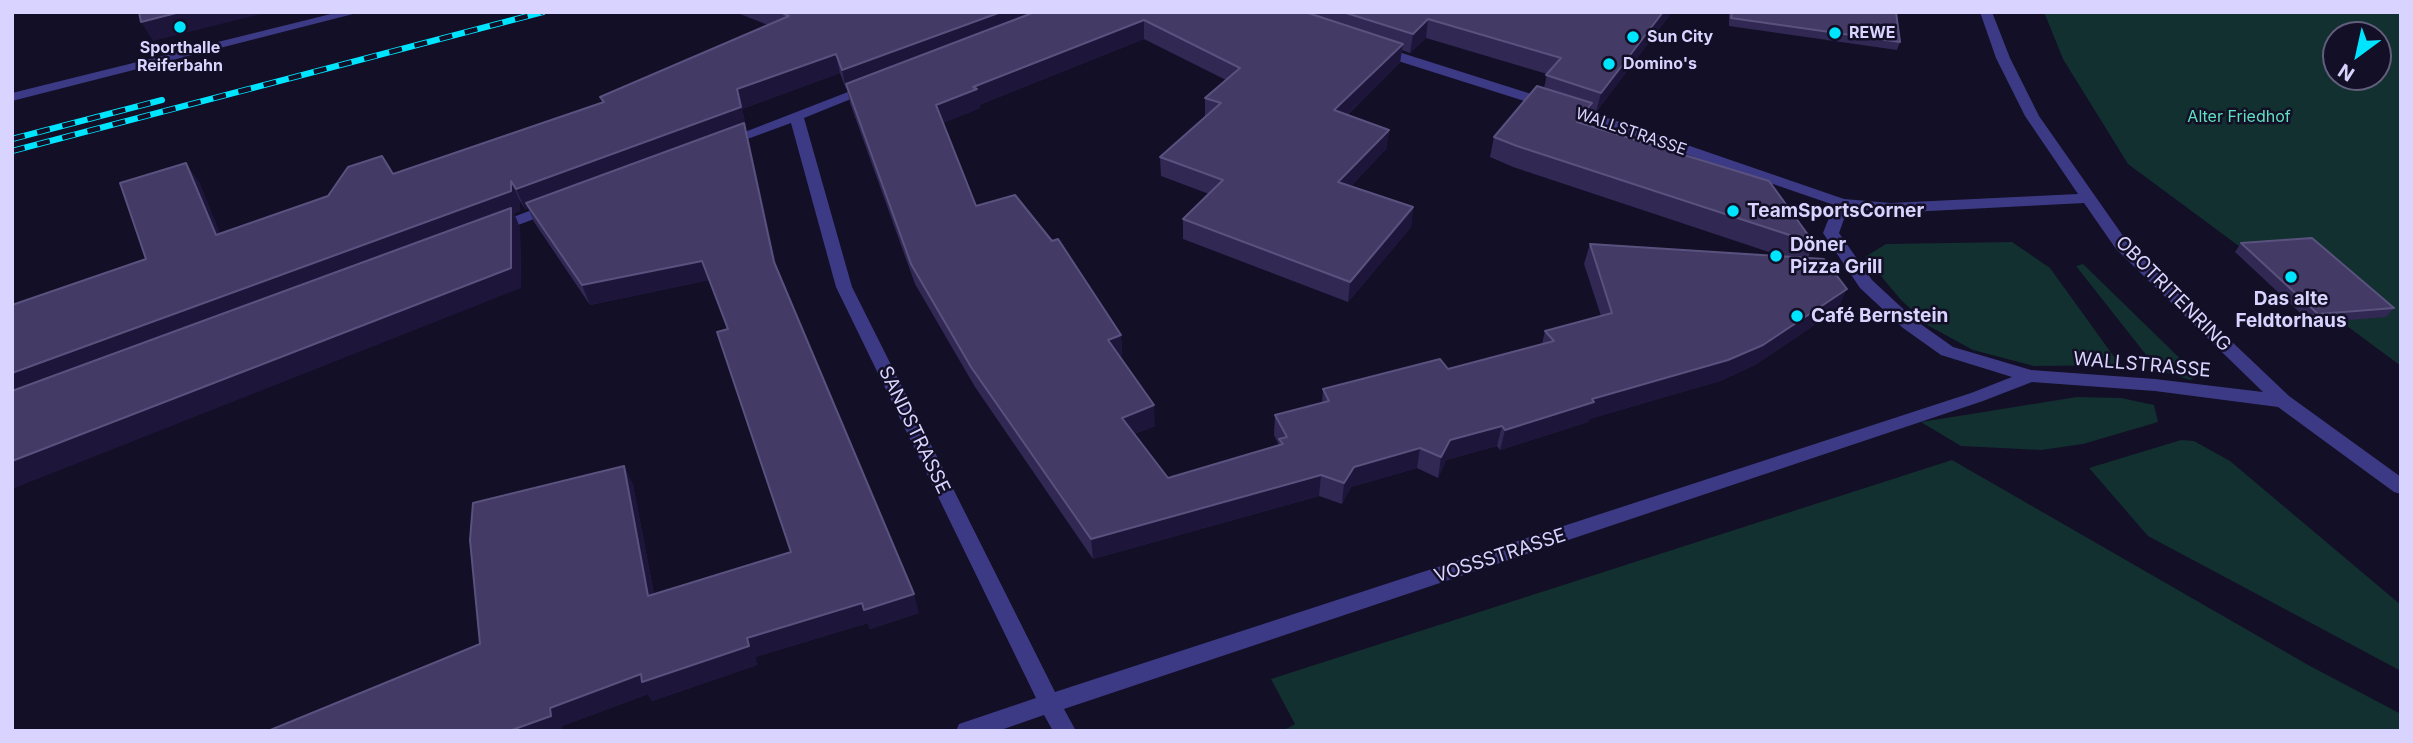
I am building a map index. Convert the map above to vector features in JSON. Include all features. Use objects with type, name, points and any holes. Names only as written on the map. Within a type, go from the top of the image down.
[{"type":"street","points":[[12,97],[355,12]]},
{"type":"street","name":"OBOTRITENRING","points":[[1986,12],[2003,58],[2032,116],[2122,246],[2283,401],[2401,487]]},
{"type":"street","name":"WALLSTRASSE","points":[[1366,46],[1621,127],[1842,203],[1891,208],[2087,198]]},
{"type":"street","points":[[705,150],[885,82]]},
{"type":"street","name":"SANDSTRASSE","points":[[796,115],[844,286],[1065,731]]},
{"type":"street","points":[[483,233],[574,199]]},
{"type":"street","name":"WALLSTRASSE","points":[[1842,203],[1831,233],[1866,284],[1909,324],[1947,351],[2031,376],[2155,385],[2283,401]]},
{"type":"street","name":"VOSSSTRASSE","points":[[967,731],[1977,397],[2031,376]]},
{"type":"green space","name":"Alter Friedhof","points":[[2044,12],[2401,12],[2401,366],[2128,164],[2063,59]]},
{"type":"green space","points":[[2012,242],[2050,268],[2120,365],[2034,366],[1973,350],[1929,326],[1901,300],[1865,257],[1886,244]]},
{"type":"green space","points":[[2083,264],[2198,376],[2190,380],[2158,370],[2076,266]]},
{"type":"green space","points":[[2077,397],[2121,398],[2154,405],[2158,422],[2083,444],[2041,450],[1961,446],[1921,422]]},
{"type":"green space","points":[[2181,440],[2194,441],[2230,461],[2401,605],[2401,671],[2148,536],[2089,468]]},
{"type":"green space","points":[[1952,460],[2310,666],[2401,714],[2401,731],[1283,731],[1295,724],[1271,679]]},
{"type":"building","points":[[139,12],[180,12],[141,22]]},
{"type":"building","points":[[780,12],[1001,12],[842,70],[836,54],[737,89],[741,107],[516,189],[511,181],[511,191],[12,373],[12,305],[146,259],[120,183],[186,163],[216,235],[328,196],[348,167],[382,156],[393,174],[604,102],[600,97],[789,16]]},
{"type":"building","points":[[1035,12],[1305,12],[1403,44],[1334,110],[1389,130],[1338,182],[1413,207],[1350,282],[1183,219],[1223,180],[1160,157],[1221,103],[1205,98],[1240,68],[1144,20],[973,87],[977,89],[936,105],[976,206],[1015,195],[1052,241],[1058,239],[1121,335],[1108,340],[1154,405],[1122,418],[1168,478],[1283,444],[1279,439],[1287,437],[1275,415],[1329,401],[1323,389],[1440,359],[1448,369],[1554,341],[1545,331],[1612,313],[1590,244],[1824,259],[1847,289],[1763,345],[1728,360],[1592,399],[1594,402],[1505,430],[1502,426],[1450,440],[1441,457],[1420,448],[1354,467],[1344,483],[1321,475],[1091,539],[971,367],[911,264],[846,84]]},
{"type":"building","points":[[1343,12],[1663,12],[1601,93],[1546,75],[1561,58],[1428,19],[1413,34]]},
{"type":"building","name":"REWE","points":[[1732,12],[1896,12],[1900,42],[1731,18]]},
{"type":"building","points":[[1537,86],[1592,103],[1577,122],[1769,181],[1814,243],[1494,137]]},
{"type":"building","points":[[744,123],[774,262],[914,594],[864,610],[862,603],[747,638],[749,646],[642,682],[641,674],[550,708],[551,716],[509,731],[268,731],[480,644],[470,540],[473,503],[624,466],[648,596],[791,552],[717,332],[728,329],[702,261],[582,285],[526,203]]},
{"type":"building","points":[[511,208],[511,268],[12,461],[12,391]]},
{"type":"building","points":[[2312,238],[2394,308],[2318,314],[2241,243]]},
{"type":"railway","points":[[12,151],[543,12]]},
{"type":"railway","points":[[12,139],[162,100]]},
{"type":"place","name":"Sporthalle Reiferbahn","points":[[180,27]]},
{"type":"place","name":"REWE","points":[[1835,33]]},
{"type":"place","name":"Sun City","points":[[1633,37]]},
{"type":"place","name":"Domino's","points":[[1609,64]]},
{"type":"place","name":"TeamSportsCorner","points":[[1733,211]]},
{"type":"place","name":"Döner Pizza Grill","points":[[1776,256]]},
{"type":"place","name":"Das alte Feldtorhaus","points":[[2291,277]]},
{"type":"place","name":"Café Bernstein","points":[[1797,316]]}]
